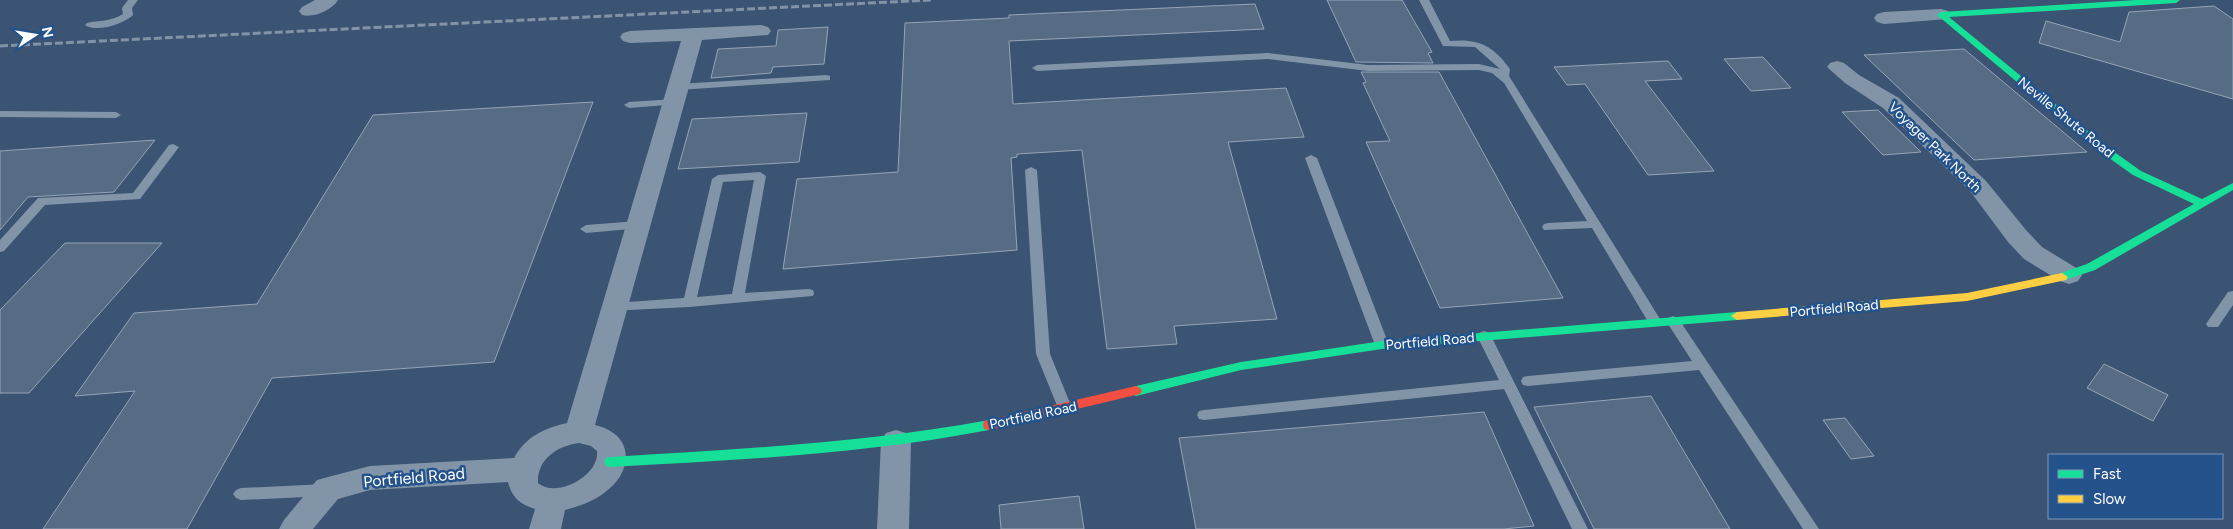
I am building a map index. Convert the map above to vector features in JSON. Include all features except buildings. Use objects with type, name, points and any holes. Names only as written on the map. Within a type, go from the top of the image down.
[{"type":"street","points":[[309,11],[329,0]]},
{"type":"street","points":[[1884,18],[2176,0]]},
{"type":"street","name":"Neville Shute Road","points":[[1941,15],[2106,151],[2137,173],[2202,203]]},
{"type":"street","points":[[630,37],[761,31]]},
{"type":"street","points":[[579,432],[693,35]]},
{"type":"street","name":"Voyager Park North","points":[[1837,67],[1897,108],[1978,186],[2017,236],[2033,253],[2069,275]]},
{"type":"street","name":"Portfield Road","points":[[612,462],[839,448],[896,441],[959,431],[1065,408],[1241,366],[1382,345],[1967,297],[2016,289],[2091,267],[2233,186]]},
{"type":"street","points":[[579,432],[593,433],[604,438],[611,446],[612,462],[606,474],[595,485],[580,494],[553,500],[539,498],[528,492],[522,483],[523,469],[529,457],[540,446],[554,438],[579,432]]},
{"type":"street","points":[[893,529],[896,441]]},
{"type":"street","name":"Portfield Road","points":[[328,489],[370,478],[523,469]]},
{"type":"street","points":[[294,529],[328,489]]},
{"type":"street","points":[[545,529],[553,500]]},
{"type":"lane","points":[[90,25],[112,23],[123,18],[128,15],[127,8],[133,0]]},
{"type":"lane","points":[[1424,0],[1447,44],[1475,43],[1482,45],[1501,62],[1505,69],[1504,76]]},
{"type":"lane","points":[[1487,68],[1489,62],[1488,52]]},
{"type":"lane","points":[[1037,68],[1268,56],[1368,68],[1487,68],[1504,76],[1655,322]]},
{"type":"lane","points":[[629,105],[676,95],[826,78]]},
{"type":"lane","points":[[0,114],[116,115]]},
{"type":"lane","points":[[0,248],[42,201],[136,196],[173,147]]},
{"type":"lane","points":[[1311,158],[1382,345]]},
{"type":"lane","points":[[1031,170],[1043,354],[1065,408]]},
{"type":"lane","points":[[689,302],[718,178],[760,176],[738,298]]},
{"type":"lane","points":[[1548,227],[1595,224]]},
{"type":"lane","points":[[586,229],[638,225]]},
{"type":"lane","points":[[614,308],[808,293]]},
{"type":"lane","points":[[2213,324],[2233,295]]},
{"type":"lane","points":[[1673,321],[1812,529]]},
{"type":"lane","points":[[1484,336],[1580,529]]},
{"type":"lane","points":[[1528,381],[1702,365]]},
{"type":"lane","points":[[1204,415],[1507,384]]},
{"type":"lane","points":[[241,494],[328,489]]},
{"type":"railway","points":[[0,46],[931,0]]},
{"type":"traffic: fast","points":[[2176,0],[1941,15],[2106,151],[2137,173],[2202,203]]},
{"type":"traffic: fast","points":[[2062,277],[2091,267],[2233,186]]},
{"type":"traffic: fast","points":[[1136,391],[1241,366],[1382,345],[1737,316]]},
{"type":"traffic: fast","points":[[611,462],[753,454],[848,446],[895,441],[989,425]]},
{"type":"traffic: slow","points":[[1737,316],[1967,297],[2062,277]]},
{"type":"traffic: jam","points":[[989,425],[1136,391]]}]
